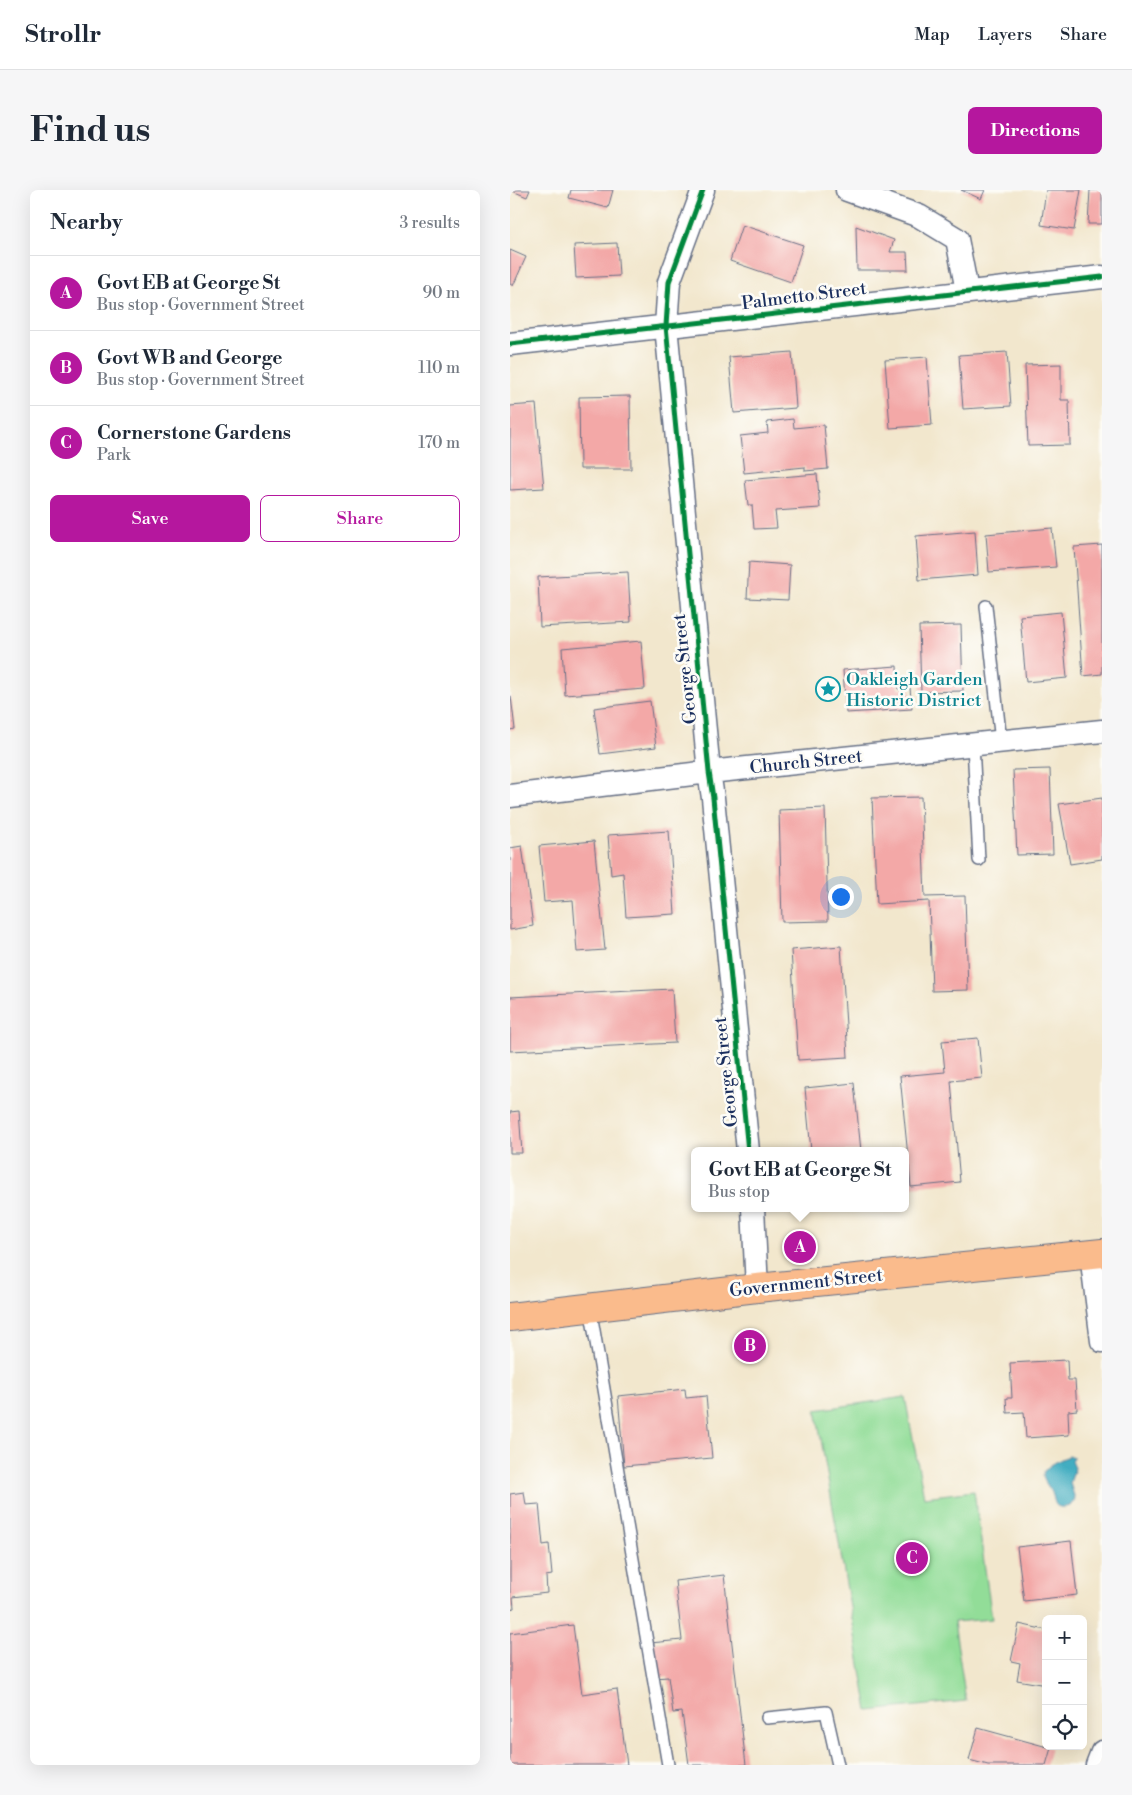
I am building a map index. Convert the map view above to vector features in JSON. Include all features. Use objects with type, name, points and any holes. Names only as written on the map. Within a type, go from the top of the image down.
[{"type":"main road","name":"Government Street","points":[[510,1317],[758,1288],[1097,1254]]},
{"type":"street","name":"George Street","points":[[703,190],[669,282],[666,326],[748,1147]]},
{"type":"street","points":[[847,190],[919,216],[956,239],[967,291]]},
{"type":"street","name":"Palmetto Street","points":[[510,344],[1102,277]]},
{"type":"street","name":"Church Street","points":[[510,796],[709,772],[1102,731]]},
{"type":"street","points":[[753,1212],[758,1288]]},
{"type":"street","points":[[1097,1254],[1102,1341]]},
{"type":"street","points":[[1097,1765],[1102,1752]]},
{"type":"lane","points":[[986,606],[1001,742]]},
{"type":"lane","points":[[973,744],[979,860]]},
{"type":"lane","points":[[590,1307],[668,1765]]},
{"type":"lane","points":[[768,1718],[826,1712],[838,1765]]},
{"type":"green space","points":[[905,1397],[924,1497],[974,1491],[992,1619],[954,1622],[966,1701],[868,1711],[816,1410]]},
{"type":"water","points":[[1068,1455],[1073,1457],[1072,1461],[1075,1468],[1070,1483],[1075,1499],[1070,1506],[1059,1507],[1055,1503],[1043,1474],[1047,1468]]},
{"type":"building","points":[[510,190],[530,190],[527,197]]},
{"type":"building","points":[[571,190],[613,190],[608,208],[569,198]]},
{"type":"building","points":[[961,190],[985,190],[981,199]]},
{"type":"building","points":[[1046,190],[1081,190],[1074,230],[1041,225]]},
{"type":"building","points":[[1090,190],[1102,190],[1102,224],[1088,224]]},
{"type":"building","points":[[742,225],[803,245],[791,282],[730,261]]},
{"type":"building","points":[[856,226],[894,240],[890,252],[907,252],[908,270],[857,270]]},
{"type":"building","points":[[617,243],[619,276],[576,278],[574,245]]},
{"type":"building","points":[[510,250],[526,257],[513,286],[510,284]]},
{"type":"building","points":[[792,352],[796,408],[734,413],[729,357]]},
{"type":"building","points":[[1007,352],[1011,406],[963,409],[959,355]]},
{"type":"building","points":[[927,357],[932,425],[890,428],[885,360]]},
{"type":"building","points":[[1061,364],[1061,400],[1069,400],[1070,445],[1028,446],[1025,365]]},
{"type":"building","points":[[630,396],[631,469],[580,469],[579,397]]},
{"type":"building","points":[[536,404],[544,488],[510,490],[510,406]]},
{"type":"building","points":[[793,419],[794,428],[824,425],[828,469],[805,471],[805,467],[744,473],[740,436],[768,433],[767,422]]},
{"type":"building","points":[[817,474],[820,508],[775,511],[777,528],[754,529],[752,505],[748,505],[745,480]]},
{"type":"building","points":[[1052,528],[1056,567],[989,572],[986,534]]},
{"type":"building","points":[[975,531],[978,575],[919,580],[916,536]]},
{"type":"building","points":[[1102,545],[1102,674],[1083,676],[1074,547]]},
{"type":"building","points":[[749,562],[790,565],[788,600],[747,598]]},
{"type":"building","points":[[628,572],[631,622],[540,627],[538,577]]},
{"type":"building","points":[[1061,612],[1067,678],[1026,682],[1020,616]]},
{"type":"building","points":[[961,625],[963,691],[921,692],[919,626]]},
{"type":"building","points":[[641,641],[645,689],[565,695],[562,648]]},
{"type":"building","points":[[897,666],[898,689],[910,688],[912,709],[846,713],[843,670]]},
{"type":"building","points":[[510,696],[515,729],[510,730]]},
{"type":"building","points":[[650,701],[656,747],[600,754],[594,708]]},
{"type":"building","points":[[1050,769],[1053,854],[1017,855],[1013,770]]},
{"type":"building","points":[[921,797],[925,897],[965,896],[968,990],[932,991],[929,901],[877,904],[872,798]]},
{"type":"building","points":[[1102,798],[1102,859],[1070,864],[1059,804]]},
{"type":"building","points":[[825,808],[828,921],[782,922],[779,810]]},
{"type":"building","points":[[669,831],[675,914],[626,917],[623,873],[611,875],[608,835]]},
{"type":"building","points":[[594,841],[605,950],[577,952],[573,900],[544,902],[539,846]]},
{"type":"building","points":[[522,846],[533,926],[510,930],[510,848]]},
{"type":"building","points":[[841,946],[848,1057],[798,1060],[791,950]]},
{"type":"building","points":[[672,989],[675,1043],[510,1051],[510,997]]},
{"type":"building","points":[[978,1038],[982,1078],[951,1081],[960,1182],[911,1187],[909,1147],[907,1147],[900,1076],[945,1072],[942,1041]]},
{"type":"building","points":[[854,1083],[861,1147],[811,1147],[805,1088]]},
{"type":"building","points":[[519,1111],[522,1153],[510,1153],[510,1112]]},
{"type":"building","points":[[1067,1360],[1068,1380],[1075,1380],[1077,1410],[1068,1411],[1069,1435],[1026,1438],[1024,1412],[1007,1413],[1006,1398],[1012,1398],[1010,1363]]},
{"type":"building","points":[[685,1389],[686,1398],[706,1396],[712,1458],[624,1466],[618,1396]]},
{"type":"building","points":[[524,1492],[526,1505],[539,1504],[543,1545],[549,1544],[552,1575],[546,1576],[547,1593],[513,1597],[514,1608],[510,1609],[510,1494]]},
{"type":"building","points":[[1071,1541],[1077,1595],[1024,1601],[1017,1547]]},
{"type":"building","points":[[724,1575],[746,1765],[689,1765],[682,1712],[673,1713],[668,1677],[654,1678],[650,1643],[682,1640],[675,1581]]},
{"type":"building","points":[[1019,1624],[1042,1629],[1042,1684],[1017,1680],[1020,1663],[1011,1661]]},
{"type":"building","points":[[573,1625],[582,1694],[617,1689],[627,1765],[510,1765],[510,1633]]},
{"type":"building","points":[[978,1728],[1042,1746],[1042,1750],[1050,1750],[1046,1765],[988,1765],[969,1760]]},
{"type":"cycle path","points":[[703,190],[669,282],[666,326],[748,1147]]},
{"type":"cycle path","points":[[510,344],[1102,277]]},
{"type":"place","name":"Oakleigh Garden Historic District","points":[[828,689]]},
{"type":"place","name":"Govt EB at George St","points":[[800,1247]]},
{"type":"place","name":"Govt WB and George","points":[[750,1346]]},
{"type":"place","name":"Cornerstone Gardens","points":[[912,1558]]}]
